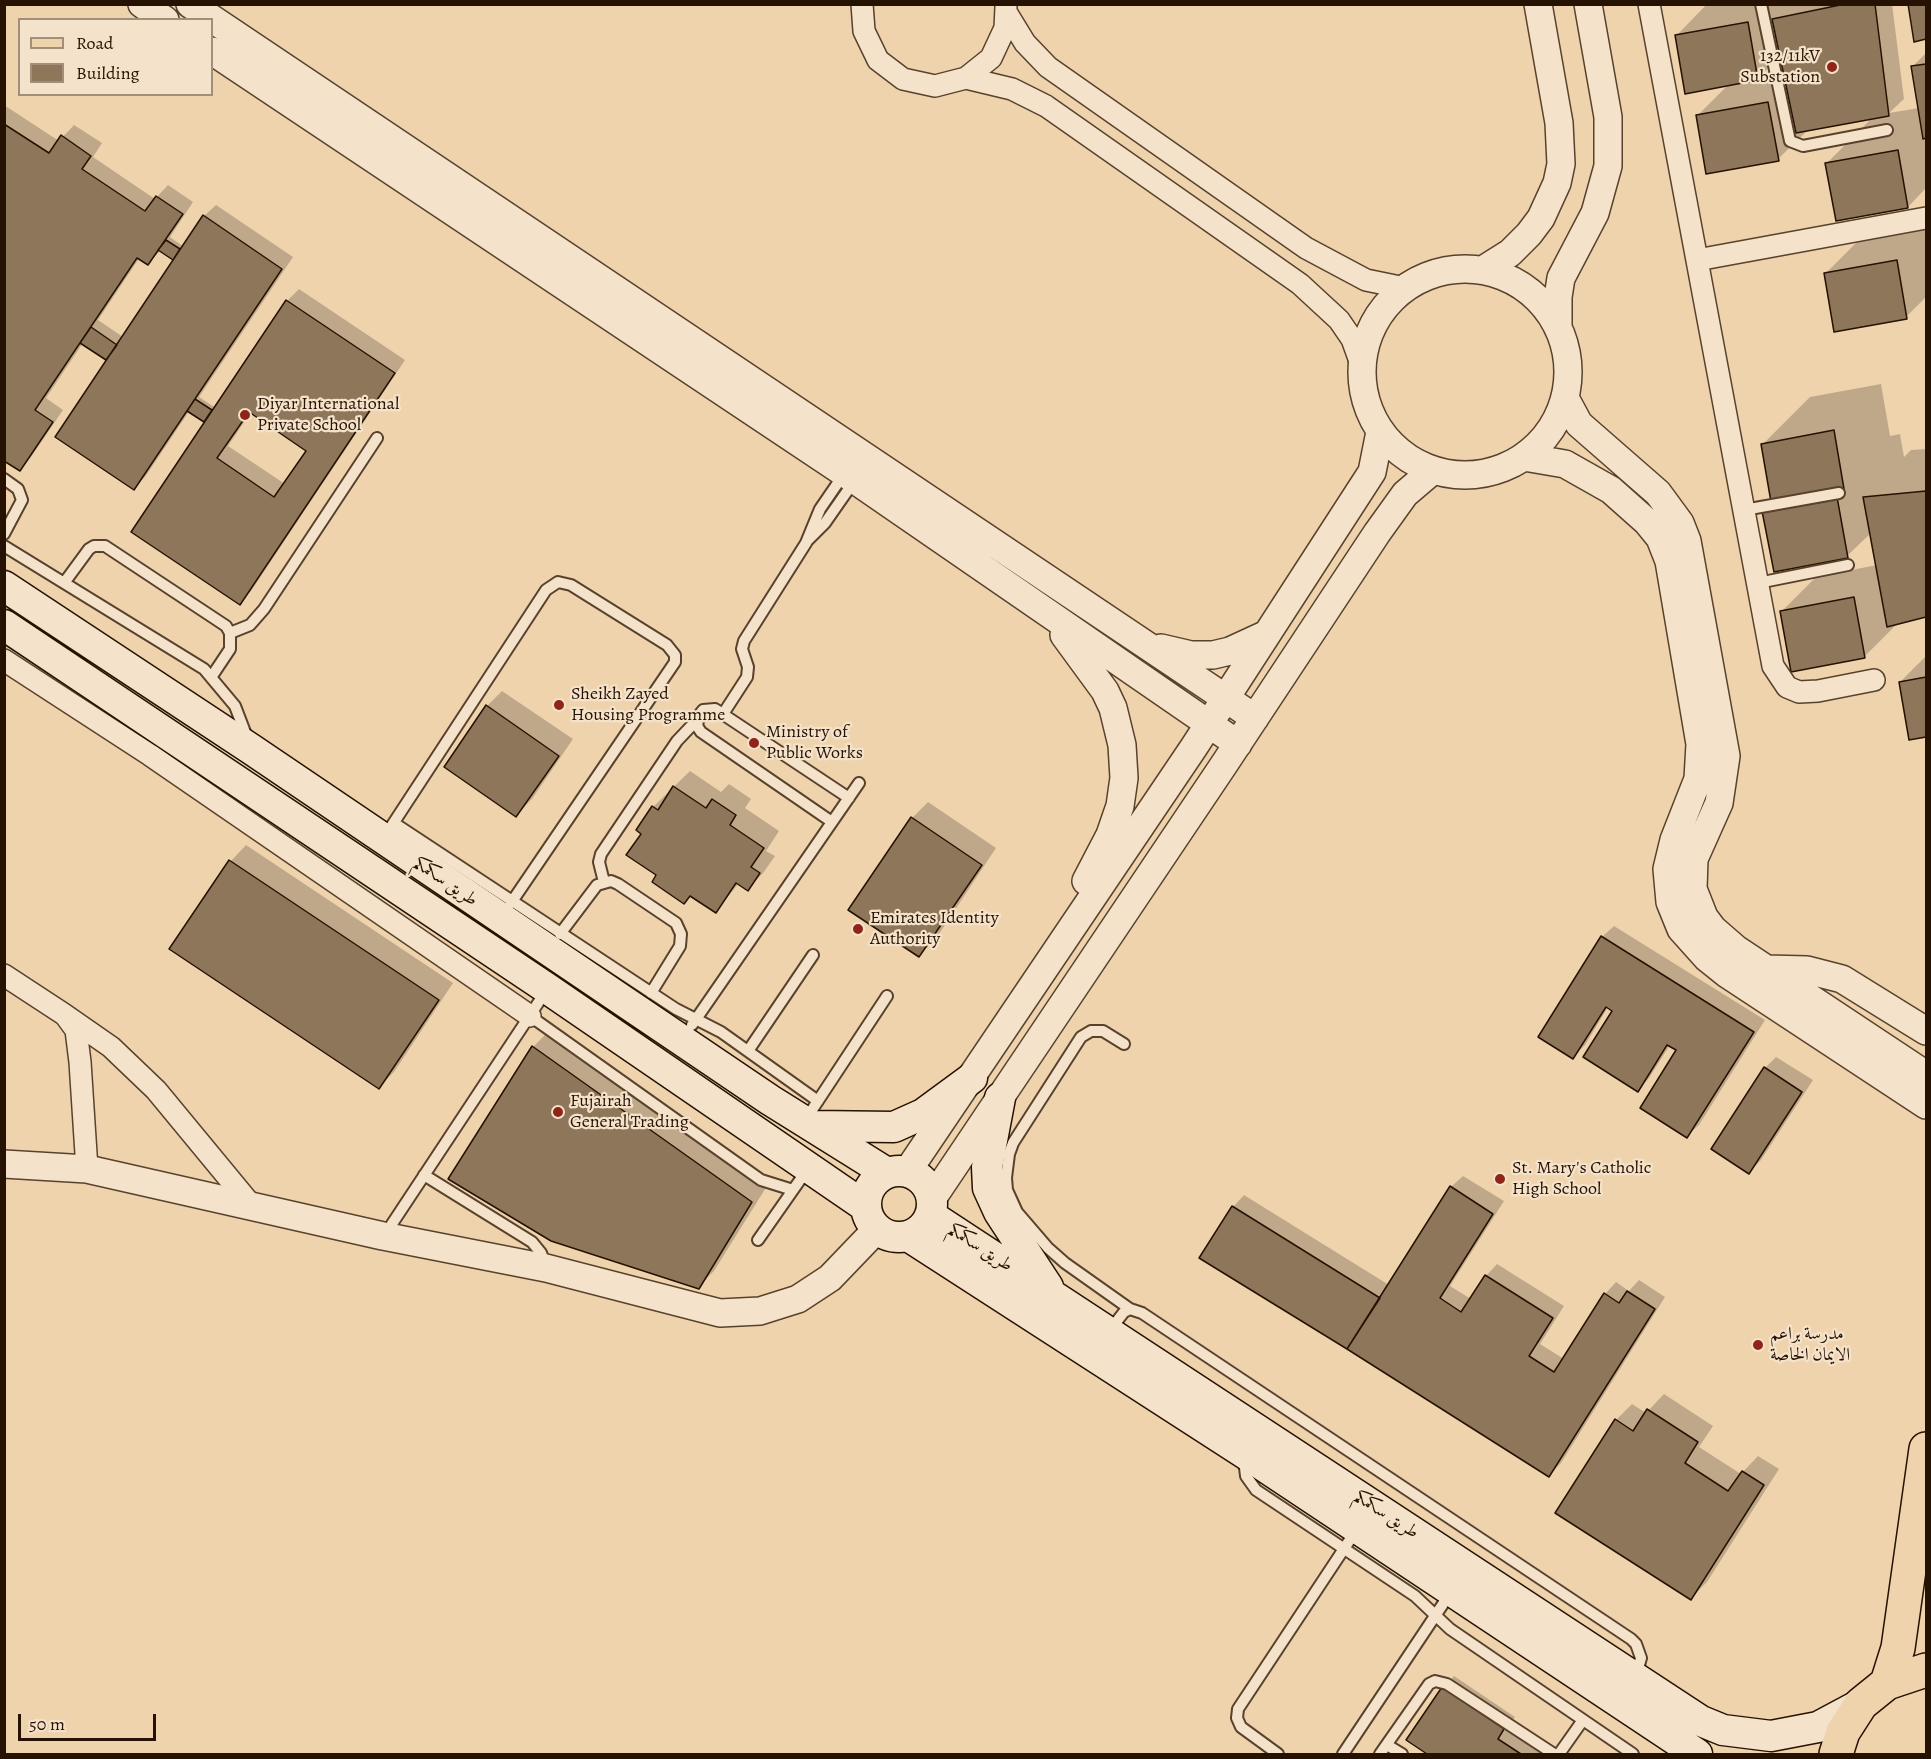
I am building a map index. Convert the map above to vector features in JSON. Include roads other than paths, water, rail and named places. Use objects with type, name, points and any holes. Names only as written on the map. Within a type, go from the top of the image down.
[{"type":"main road","name":"طريق سكمكم","points":[[4,586],[251,749],[388,831],[688,1030],[897,1173]]},
{"type":"main road","name":"طريق سكمكم","points":[[4,625],[548,988],[801,1179],[872,1218]]},
{"type":"main road","points":[[811,1116],[894,1127],[923,1114],[972,1078]]},
{"type":"main road","points":[[1000,1098],[987,1167],[988,1188],[999,1212],[1055,1297]]},
{"type":"main road","points":[[897,1173],[925,1184],[923,1217],[892,1236],[872,1218],[869,1190],[874,1183],[897,1173]]},
{"type":"main road","name":"طريق سكمكم","points":[[923,1217],[1055,1297],[1701,1721],[1747,1735],[1795,1734],[1833,1720],[1861,1704]]},
{"type":"main road","name":"طريق سكمكم","points":[[923,1217],[1244,1453],[1350,1538],[1451,1591],[1697,1755]]},
{"type":"main road","points":[[1887,1683],[1898,1648],[1926,1449]]},
{"type":"main road","points":[[1836,1755],[1843,1732],[1861,1704],[1887,1683],[1926,1670]]},
{"type":"street","points":[[142,4],[162,18]]},
{"type":"street","points":[[190,4],[211,18]]},
{"type":"street","points":[[1483,270],[1510,253],[1529,234],[1546,210],[1557,183],[1561,164],[1559,123],[1538,4]]},
{"type":"street","points":[[1558,328],[1558,297],[1562,278],[1595,213],[1608,166],[1608,117],[1588,4]]},
{"type":"street","points":[[1650,5],[1773,666],[1786,687],[1799,692],[1818,692],[1874,680]]},
{"type":"street","points":[[861,8],[869,46],[878,60],[897,75],[919,84],[935,86],[966,78],[986,63],[1000,44],[1006,8]]},
{"type":"street","points":[[1006,8],[1025,44],[1048,67],[1306,248],[1366,280],[1405,288]]},
{"type":"street","points":[[213,19],[1255,718]]},
{"type":"street","points":[[213,52],[849,477],[1238,744]]},
{"type":"street","points":[[966,78],[1012,89],[1046,106],[1294,280],[1320,300],[1339,320],[1352,339],[1362,364]]},
{"type":"street","points":[[1697,260],[1926,218]]},
{"type":"street","points":[[1483,270],[1514,281],[1528,290],[1550,313],[1566,350],[1568,366],[1565,398],[1550,431],[1524,457],[1495,471],[1485,473],[1463,476],[1432,471],[1402,456],[1380,432],[1369,411],[1362,388],[1365,346],[1380,314],[1405,288],[1442,271],[1483,270]]},
{"type":"street","points":[[1565,398],[1584,429],[1658,493],[1680,523],[1688,541],[1726,756],[1719,803],[1694,859],[1693,889],[1697,904],[1713,930],[1766,969],[1926,1075]]},
{"type":"street","points":[[897,1173],[972,1078],[1226,698],[1372,472],[1380,432]]},
{"type":"street","points":[[1524,457],[1565,464],[1611,490],[1647,522],[1660,538],[1669,561],[1700,744],[1698,779],[1674,840],[1667,869],[1670,902],[1681,929],[1707,958],[1727,974],[1926,1105]]},
{"type":"street","points":[[923,1217],[1399,501],[1414,484],[1432,471]]},
{"type":"street","points":[[1044,610],[1085,660],[1105,691],[1113,708],[1122,745],[1124,778],[1120,806],[1110,835],[1081,891],[1079,919]]},
{"type":"street","points":[[1142,642],[1176,652],[1205,656],[1230,651],[1267,634]]},
{"type":"street","points":[[4,660],[150,755],[530,1016]]},
{"type":"street","points":[[1766,969],[1807,970],[1842,979],[1926,1031]]},
{"type":"street","points":[[4,975],[111,1047],[156,1090],[252,1205]]},
{"type":"street","points":[[65,1015],[76,1030],[81,1062],[87,1169]]},
{"type":"street","points":[[4,1164],[87,1169],[383,1236],[546,1268],[701,1310],[740,1314],[779,1307],[815,1290],[830,1278],[872,1218]]},
{"type":"lane","points":[[1761,4],[1790,141],[1803,146],[1887,130]]},
{"type":"lane","points":[[230,633],[250,625],[264,609],[377,438]]},
{"type":"lane","points":[[723,714],[747,677],[748,667],[742,649],[744,641],[806,543],[820,509],[849,477]]},
{"type":"lane","points":[[4,479],[18,489],[22,500],[4,534]]},
{"type":"lane","points":[[1744,510],[1839,494]]},
{"type":"lane","points":[[4,546],[191,660],[212,676],[235,706],[251,749]]},
{"type":"lane","points":[[64,583],[89,549],[94,546],[105,546],[220,621],[230,633],[230,649],[212,676]]},
{"type":"lane","points":[[1758,583],[1848,565]]},
{"type":"lane","points":[[512,903],[672,668],[675,655],[666,645],[565,582],[551,585],[388,831],[512,903],[651,993],[688,1030]]},
{"type":"lane","points":[[604,882],[599,862],[605,846],[677,741],[697,720],[703,710],[709,708],[723,714],[849,798]]},
{"type":"lane","points":[[697,720],[701,732],[832,822]]},
{"type":"lane","points":[[688,1030],[859,783]]},
{"type":"lane","points":[[560,934],[581,903],[597,885],[604,882],[618,884],[671,920],[679,928],[680,946],[651,993]]},
{"type":"lane","points":[[748,1051],[813,955]]},
{"type":"lane","points":[[383,1236],[548,988]]},
{"type":"lane","points":[[688,1030],[713,1027],[748,1051],[811,1116],[887,996]]},
{"type":"lane","points":[[530,1016],[761,1180],[801,1179]]},
{"type":"lane","points":[[1124,1044],[1103,1031],[1091,1031],[1081,1037],[1013,1143],[1007,1160],[1006,1178],[1007,1190],[1017,1212],[1048,1248],[1065,1263],[1130,1309],[1142,1313],[1631,1639],[1636,1644],[1641,1658],[1635,1679]]},
{"type":"lane","points":[[424,1174],[532,1242],[541,1253],[546,1268]]},
{"type":"lane","points":[[758,1240],[801,1179]]},
{"type":"lane","points":[[1109,1332],[1119,1317],[1130,1309]]},
{"type":"lane","points":[[1278,1755],[1241,1727],[1237,1718],[1238,1709],[1350,1538],[1450,1629],[1633,1755]]},
{"type":"lane","points":[[1344,1755],[1451,1591]]},
{"type":"lane","points":[[1380,1755],[1429,1684],[1442,1681],[1554,1755]]},
{"type":"lane","points":[[1559,1755],[1583,1720]]},
{"type":"lane","points":[[1387,1744],[1402,1755]]},
{"type":"place","name":"132/11kV Substation","points":[[1832,67]]},
{"type":"place","name":"Diyar International Private School","points":[[245,415]]},
{"type":"place","name":"Sheikh Zayed Housing Programme","points":[[559,705]]},
{"type":"place","name":"Ministry of Public Works","points":[[754,743]]},
{"type":"place","name":"Emirates Identity Authority","points":[[858,929]]},
{"type":"place","name":"Fujairah General Trading","points":[[558,1112]]},
{"type":"place","name":"St. Mary's Catholic High School","points":[[1500,1179]]},
{"type":"place","name":"مدرسة براعم الايمان الخاصة","points":[[1758,1345]]}]
